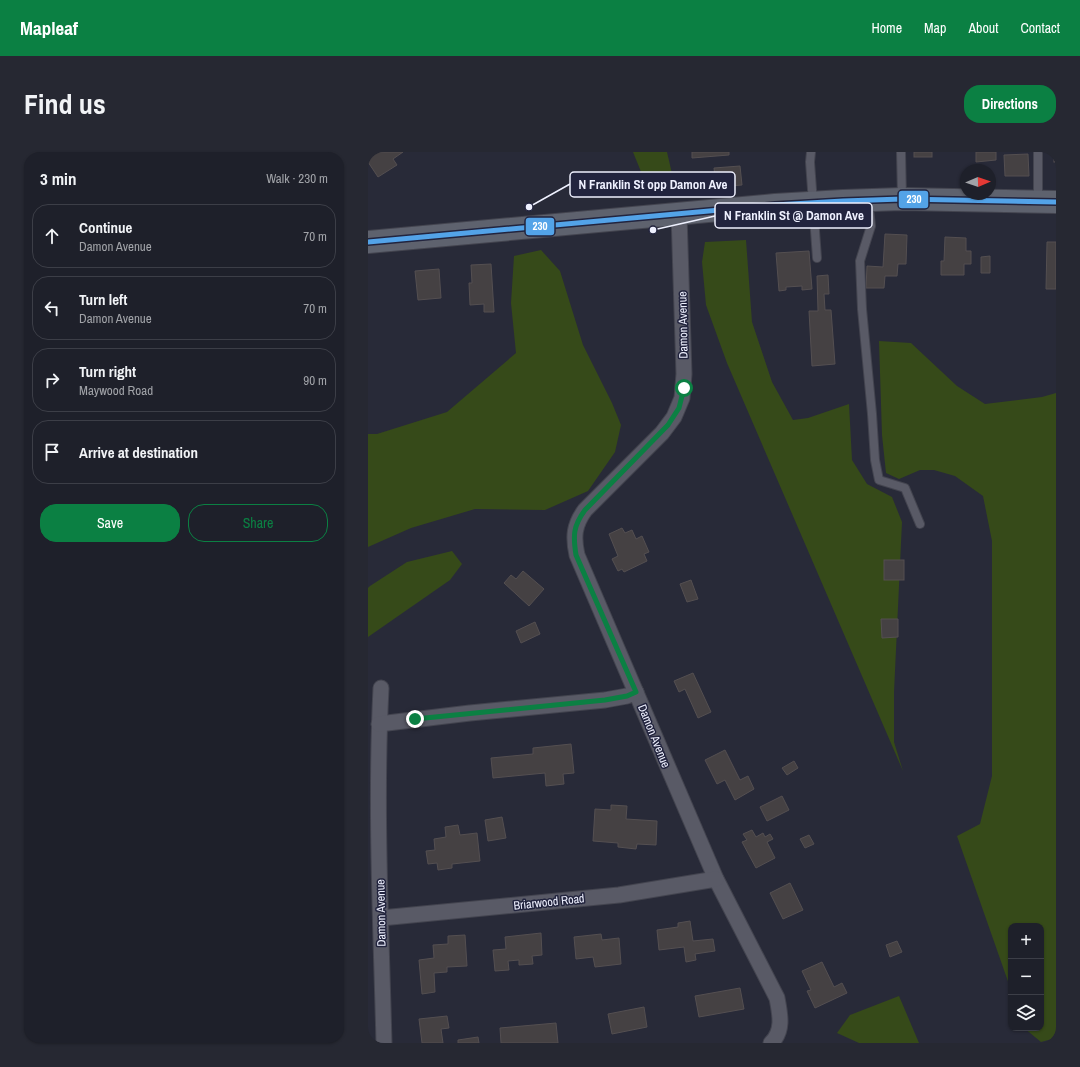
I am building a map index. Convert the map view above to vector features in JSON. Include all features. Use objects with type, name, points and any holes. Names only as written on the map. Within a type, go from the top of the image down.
[{"type":"main road","points":[[368,242],[813,202],[902,199],[1047,202]]},
{"type":"street","name":"Damon Avenue","points":[[679,214],[684,374],[684,388],[681,403],[668,425],[585,510],[576,525],[574,544],[576,555],[716,879],[777,998],[781,1019],[780,1029],[777,1038],[771,1043]]},
{"type":"street","name":"Damon Avenue","points":[[380,688],[381,918],[384,1043]]},
{"type":"street","points":[[379,724],[611,699],[627,696],[636,692]]},
{"type":"street","name":"Briarwood Road","points":[[381,918],[619,895],[716,879]]},
{"type":"lane","points":[[811,152],[810,162],[817,258]]},
{"type":"lane","points":[[901,152],[902,199]]},
{"type":"lane","points":[[1038,152],[1047,202]]},
{"type":"lane","points":[[868,199],[871,226],[860,261],[862,309],[875,460],[879,480],[905,488],[920,524]]},
{"type":"green space","points":[[633,152],[667,152],[676,191],[650,194]]},
{"type":"green space","points":[[746,240],[752,322],[772,382],[793,420],[808,418],[849,404],[852,460],[867,484],[892,497],[902,522],[894,692],[894,742],[903,771],[727,363],[706,305],[702,262],[705,242]]},
{"type":"green space","points":[[541,250],[560,271],[583,345],[612,403],[621,425],[615,452],[588,491],[545,510],[475,509],[411,528],[368,547],[368,434],[377,434],[447,412],[516,353],[511,303],[514,256]]},
{"type":"green space","points":[[879,341],[911,343],[957,386],[985,404],[1042,397],[1056,393],[1056,1038],[1041,1042],[1028,1031],[1044,1031],[1044,923],[1008,923],[1008,981],[957,836],[980,824],[992,776],[992,541],[983,496],[955,476],[934,470],[920,470],[899,479],[886,473],[882,435]]},
{"type":"green space","points":[[452,551],[462,564],[450,580],[368,637],[368,588],[407,562]]},
{"type":"green space","points":[[899,996],[919,1043],[859,1043],[837,1033],[850,1015]]},
{"type":"building","points":[[368,152],[403,152],[393,159],[397,165],[378,177],[368,162]]},
{"type":"building","points":[[692,152],[729,152],[729,155],[692,158]]},
{"type":"building","points":[[914,152],[932,152],[932,157],[914,157]]},
{"type":"building","points":[[976,152],[996,152],[996,160],[976,162]]},
{"type":"building","points":[[1054,152],[1056,152],[1056,162],[1054,162]]},
{"type":"building","points":[[1028,154],[1029,176],[1005,176],[1004,155]]},
{"type":"building","points":[[740,166],[742,185],[716,187],[714,168]]},
{"type":"building","points":[[885,234],[907,235],[906,264],[898,264],[897,276],[885,276],[884,288],[866,288],[867,266],[883,267]]},
{"type":"building","points":[[945,237],[966,238],[966,251],[971,251],[971,264],[964,264],[964,275],[941,275],[941,261],[944,261]]},
{"type":"building","points":[[1047,242],[1056,242],[1056,289],[1046,289]]},
{"type":"building","points":[[809,251],[812,289],[802,290],[802,286],[786,287],[786,290],[779,291],[776,253]]},
{"type":"building","points":[[990,256],[990,273],[981,273],[981,257]]},
{"type":"building","points":[[491,264],[494,312],[484,312],[484,304],[470,305],[469,283],[472,283],[471,265]]},
{"type":"building","points":[[439,269],[441,298],[418,300],[415,271]]},
{"type":"building","points":[[828,275],[829,294],[824,294],[825,310],[831,310],[835,364],[812,366],[809,311],[818,311],[817,276]]},
{"type":"building","points":[[622,528],[625,533],[632,530],[636,539],[642,536],[649,552],[644,554],[647,561],[624,572],[622,569],[618,571],[612,559],[618,556],[609,534]]},
{"type":"building","points":[[884,560],[904,560],[904,580],[884,580]]},
{"type":"building","points":[[523,571],[544,589],[529,606],[504,583],[511,575],[516,579]]},
{"type":"building","points":[[691,580],[698,599],[687,602],[680,584]]},
{"type":"building","points":[[881,619],[898,619],[898,637],[882,638]]},
{"type":"building","points":[[535,622],[540,634],[521,643],[516,631]]},
{"type":"building","points":[[693,673],[711,712],[698,718],[685,689],[679,692],[674,681]]},
{"type":"building","points":[[571,744],[574,773],[563,774],[564,784],[546,786],[545,773],[493,778],[491,758],[533,754],[533,748]]},
{"type":"building","points":[[725,750],[740,780],[748,776],[754,789],[735,800],[725,780],[717,784],[705,760]]},
{"type":"building","points":[[794,761],[798,768],[787,775],[782,768]]},
{"type":"building","points":[[782,796],[789,810],[767,821],[760,807]]},
{"type":"building","points":[[611,805],[627,806],[626,819],[657,821],[656,845],[637,844],[636,849],[618,847],[618,843],[593,841],[595,809],[611,810]]},
{"type":"building","points":[[502,817],[506,838],[488,841],[485,820]]},
{"type":"building","points":[[458,825],[460,835],[477,833],[480,861],[452,864],[452,868],[438,870],[437,863],[428,864],[426,851],[435,850],[434,839],[446,837],[445,827]]},
{"type":"building","points":[[752,830],[756,837],[763,833],[765,837],[770,834],[773,839],[767,842],[775,858],[756,868],[742,842],[747,840],[743,834]]},
{"type":"building","points":[[809,835],[814,844],[805,848],[800,839]]},
{"type":"building","points":[[790,883],[803,910],[783,919],[770,893]]},
{"type":"building","points":[[690,921],[693,941],[713,939],[715,951],[695,954],[696,960],[686,962],[684,947],[659,950],[657,930],[678,927],[678,923]]},
{"type":"building","points":[[541,933],[542,955],[532,956],[533,964],[519,965],[519,960],[508,961],[509,970],[495,971],[493,950],[506,949],[505,937]]},
{"type":"building","points":[[601,934],[602,940],[619,938],[621,964],[595,967],[593,957],[576,959],[574,937]]},
{"type":"building","points":[[465,935],[467,966],[447,967],[447,972],[434,973],[435,992],[422,994],[419,960],[434,958],[433,945],[448,944],[448,936]]},
{"type":"building","points":[[897,941],[902,952],[890,957],[886,945]]},
{"type":"building","points":[[822,962],[834,987],[842,983],[847,993],[815,1008],[807,991],[811,990],[802,971]]},
{"type":"building","points":[[740,988],[744,1009],[699,1017],[695,996]]},
{"type":"building","points":[[644,1007],[647,1027],[612,1034],[608,1014]]},
{"type":"building","points":[[447,1016],[449,1028],[441,1029],[443,1043],[422,1043],[419,1019]]},
{"type":"building","points":[[556,1023],[558,1043],[501,1043],[500,1028]]},
{"type":"building","points":[[478,1037],[479,1043],[458,1043],[458,1040]]},
{"type":"transit line","name":"230","points":[[368,242],[775,205],[843,201],[902,199],[1056,202]]},
{"type":"place","name":"N Franklin St opp Damon Ave","points":[[529,207]]},
{"type":"place","name":"N Franklin St @ Damon Ave","points":[[653,230]]},
{"type":"route","points":[[415,719],[605,700],[627,696],[636,692],[576,555],[574,534],[579,518],[585,510],[662,433],[679,408],[684,388]]}]
